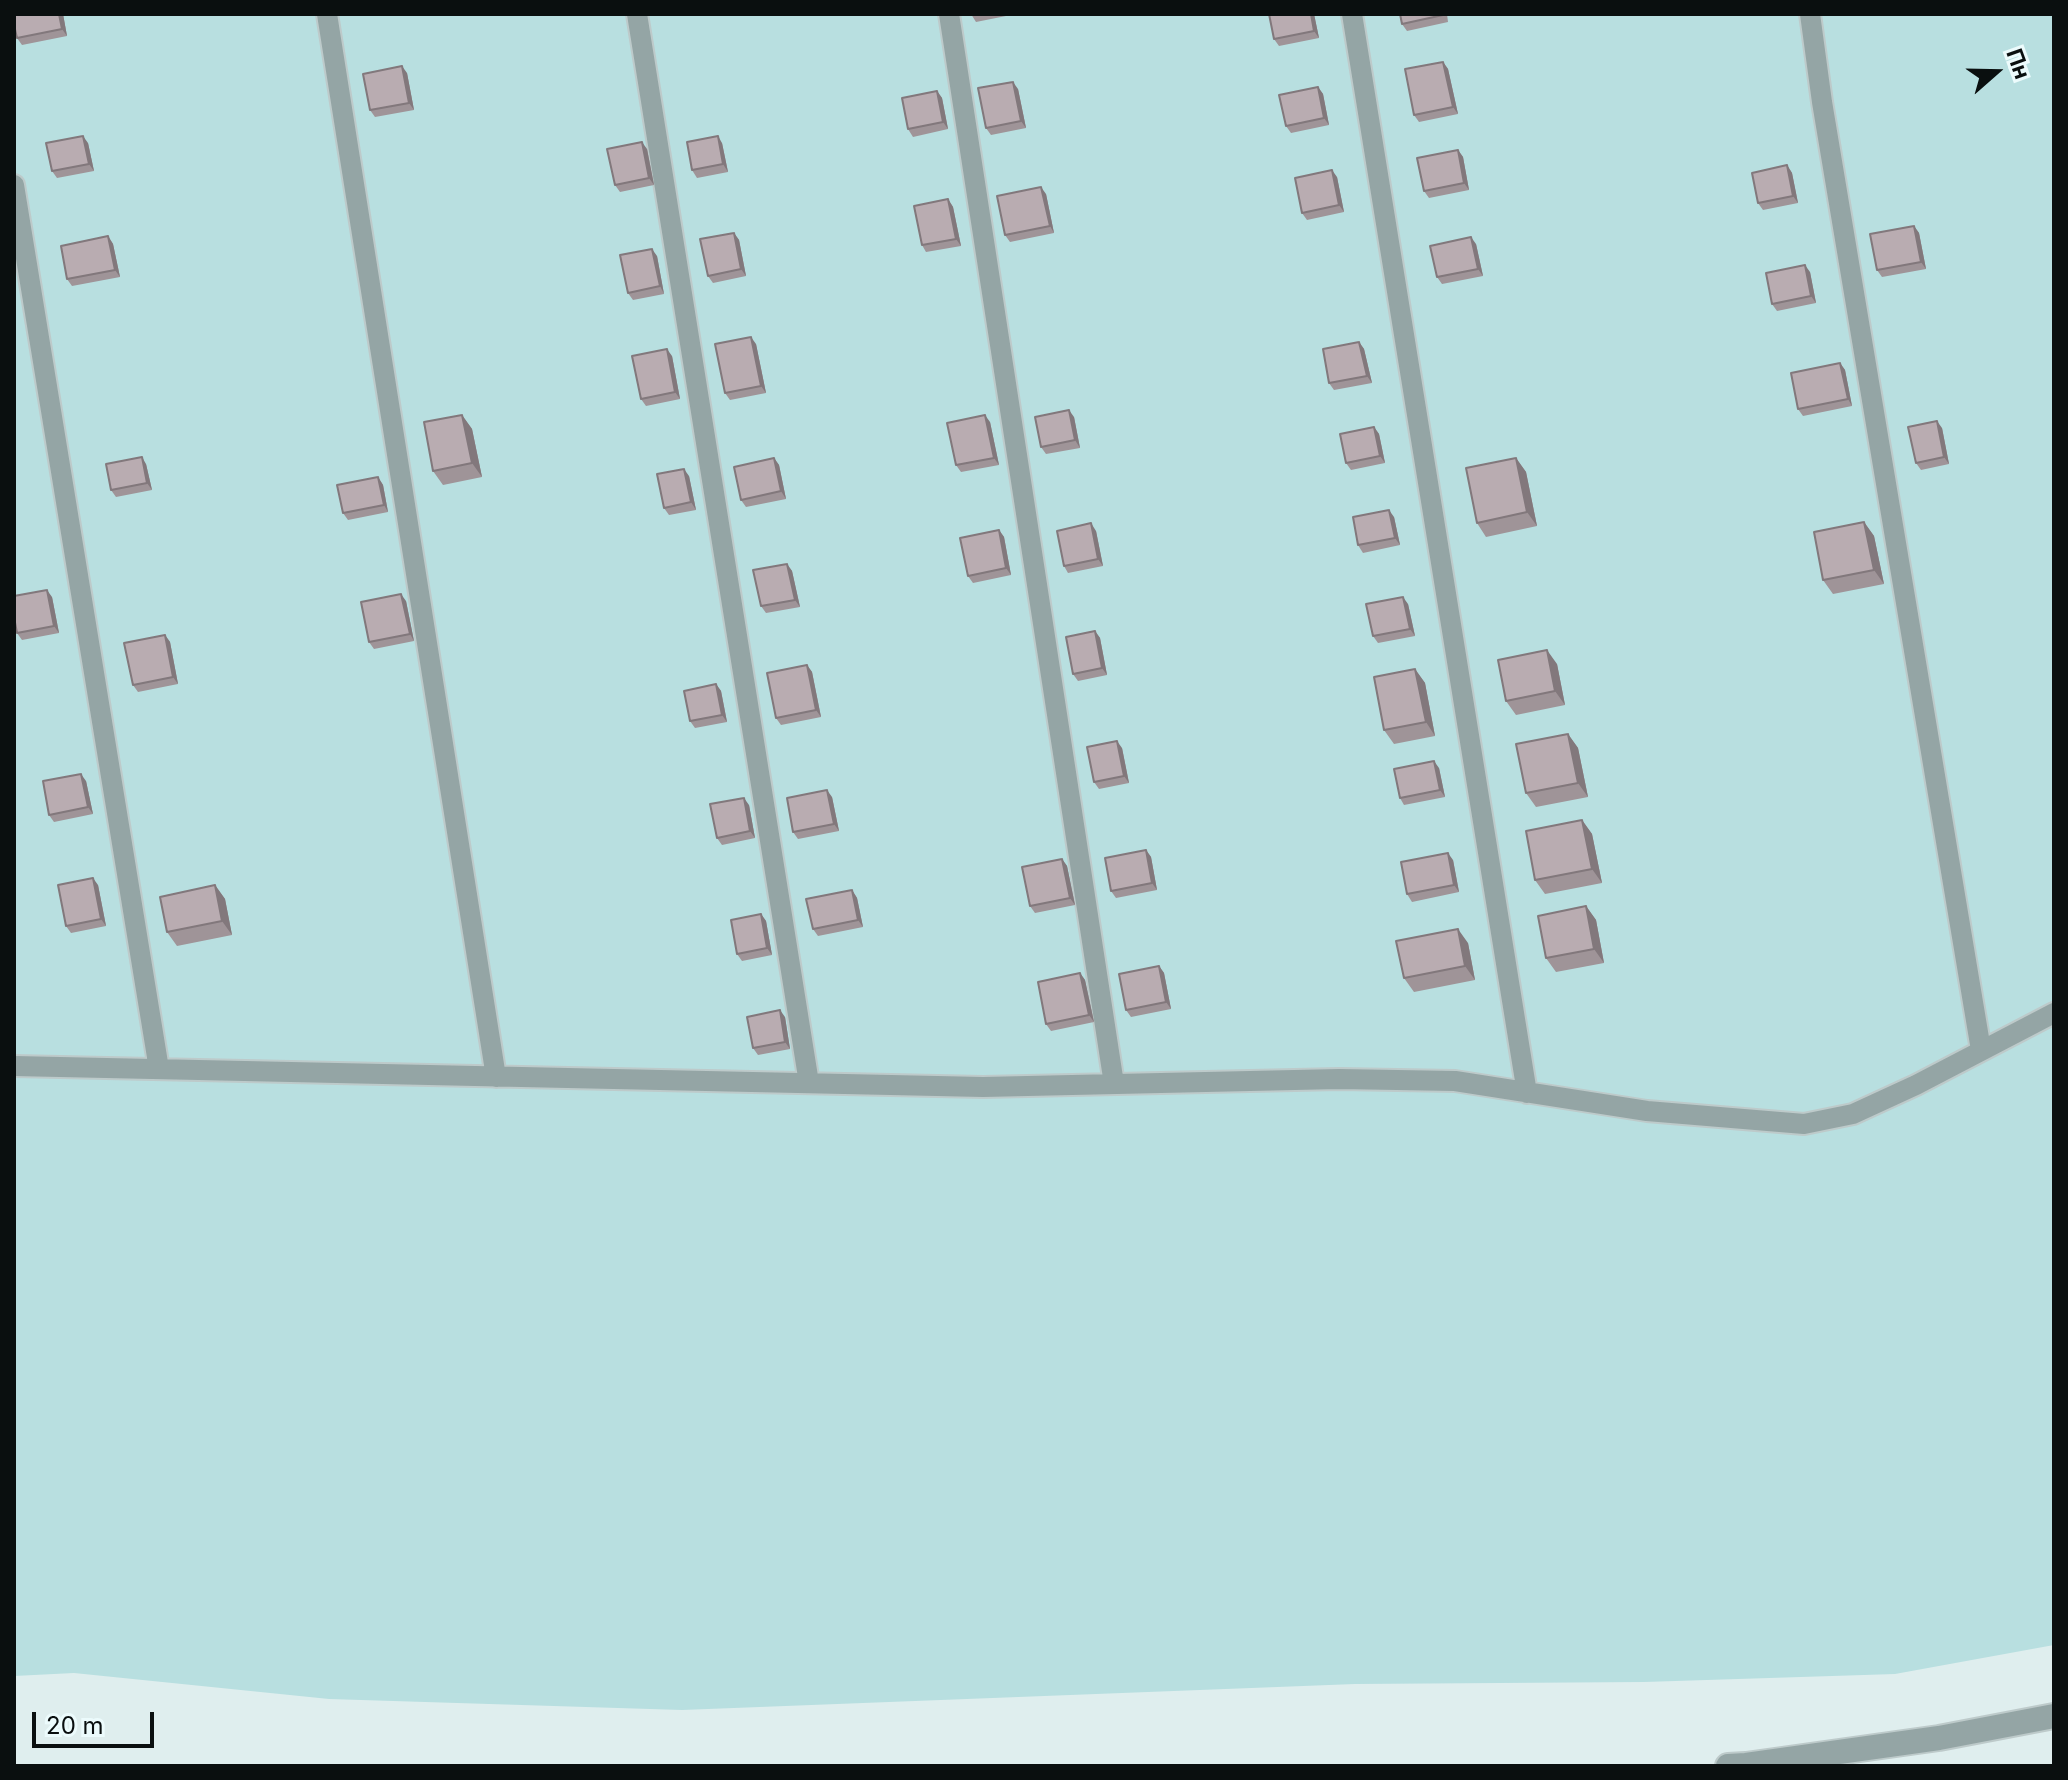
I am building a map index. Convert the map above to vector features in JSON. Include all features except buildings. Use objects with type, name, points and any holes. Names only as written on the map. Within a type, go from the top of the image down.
[{"type":"street","points":[[1728,1766],[1939,1738],[2054,1716]]},
{"type":"lane","points":[[327,14],[496,1077]]},
{"type":"lane","points":[[637,14],[809,1083]]},
{"type":"lane","points":[[949,14],[1114,1084]]},
{"type":"lane","points":[[1352,14],[1527,1093]]},
{"type":"lane","points":[[1810,14],[1822,102],[1981,1050]]},
{"type":"lane","points":[[14,185],[159,1069]]},
{"type":"lane","points":[[14,1066],[983,1087],[1339,1079],[1455,1081],[1647,1111],[1804,1124],[1853,1114],[2054,1013]]},
{"type":"shaded area","points":[[14,14],[2054,14],[2054,1645],[1895,1674],[1644,1682],[1355,1684],[682,1710],[329,1699],[74,1673],[14,1676]]}]
